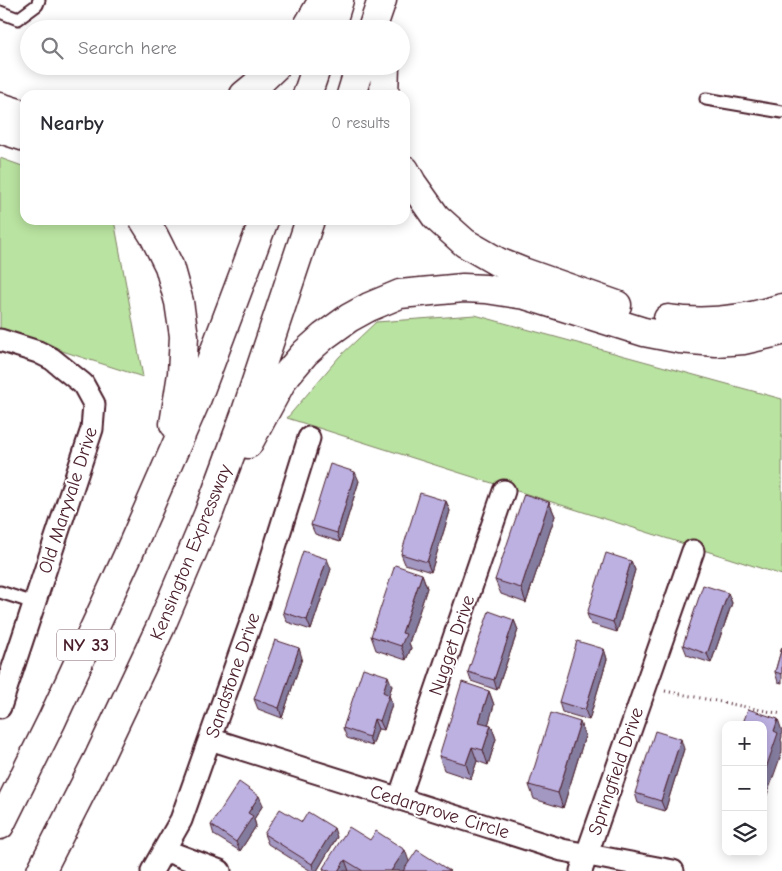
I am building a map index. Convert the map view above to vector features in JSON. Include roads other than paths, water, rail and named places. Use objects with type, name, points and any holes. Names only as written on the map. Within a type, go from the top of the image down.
[{"type":"highway","points":[[311,20],[323,0]]},
{"type":"highway","points":[[333,20],[339,0]]},
{"type":"highway","points":[[375,20],[382,0]]},
{"type":"highway","points":[[389,20],[392,0]]},
{"type":"highway","points":[[250,90],[267,75]]},
{"type":"highway","points":[[309,90],[314,75]]},
{"type":"highway","points":[[353,90],[357,75]]},
{"type":"highway","points":[[384,90],[385,75]]},
{"type":"highway","points":[[0,106],[20,113]]},
{"type":"highway","points":[[0,129],[20,136]]},
{"type":"highway","points":[[410,180],[436,217],[465,243],[498,262],[523,272],[652,316],[687,322],[722,322],[782,308]]},
{"type":"highway","points":[[147,225],[169,266],[179,302],[184,336],[182,374],[168,462]]},
{"type":"highway","name":"NY 33","points":[[0,826],[56,712],[197,398],[262,225]]},
{"type":"highway","name":"Kensington Expressway","points":[[42,870],[99,757],[161,626],[208,515],[245,415],[308,225]]},
{"type":"highway","points":[[208,515],[284,379],[305,353],[349,318],[400,294],[463,288],[486,288],[525,295],[644,332],[680,339],[716,342],[744,340],[782,331]]},
{"type":"street","name":"Old Maryvale Drive","points":[[0,340],[38,352],[52,359],[83,384],[94,404],[92,429],[0,707]]},
{"type":"street","name":"Sandstone Drive","points":[[152,871],[181,820],[255,611],[309,438]]},
{"type":"street","name":"Nugget Drive","points":[[399,798],[504,491]]},
{"type":"street","name":"Springfield Drive","points":[[584,863],[692,551]]},
{"type":"street","name":"Cedargrove Circle","points":[[210,739],[562,850],[584,863],[673,871]]},
{"type":"street","points":[[164,850],[220,871]]},
{"type":"lane","points":[[0,12],[18,18],[37,5],[39,0]]},
{"type":"lane","points":[[706,99],[782,112]]},
{"type":"lane","points":[[0,592],[34,603]]}]
